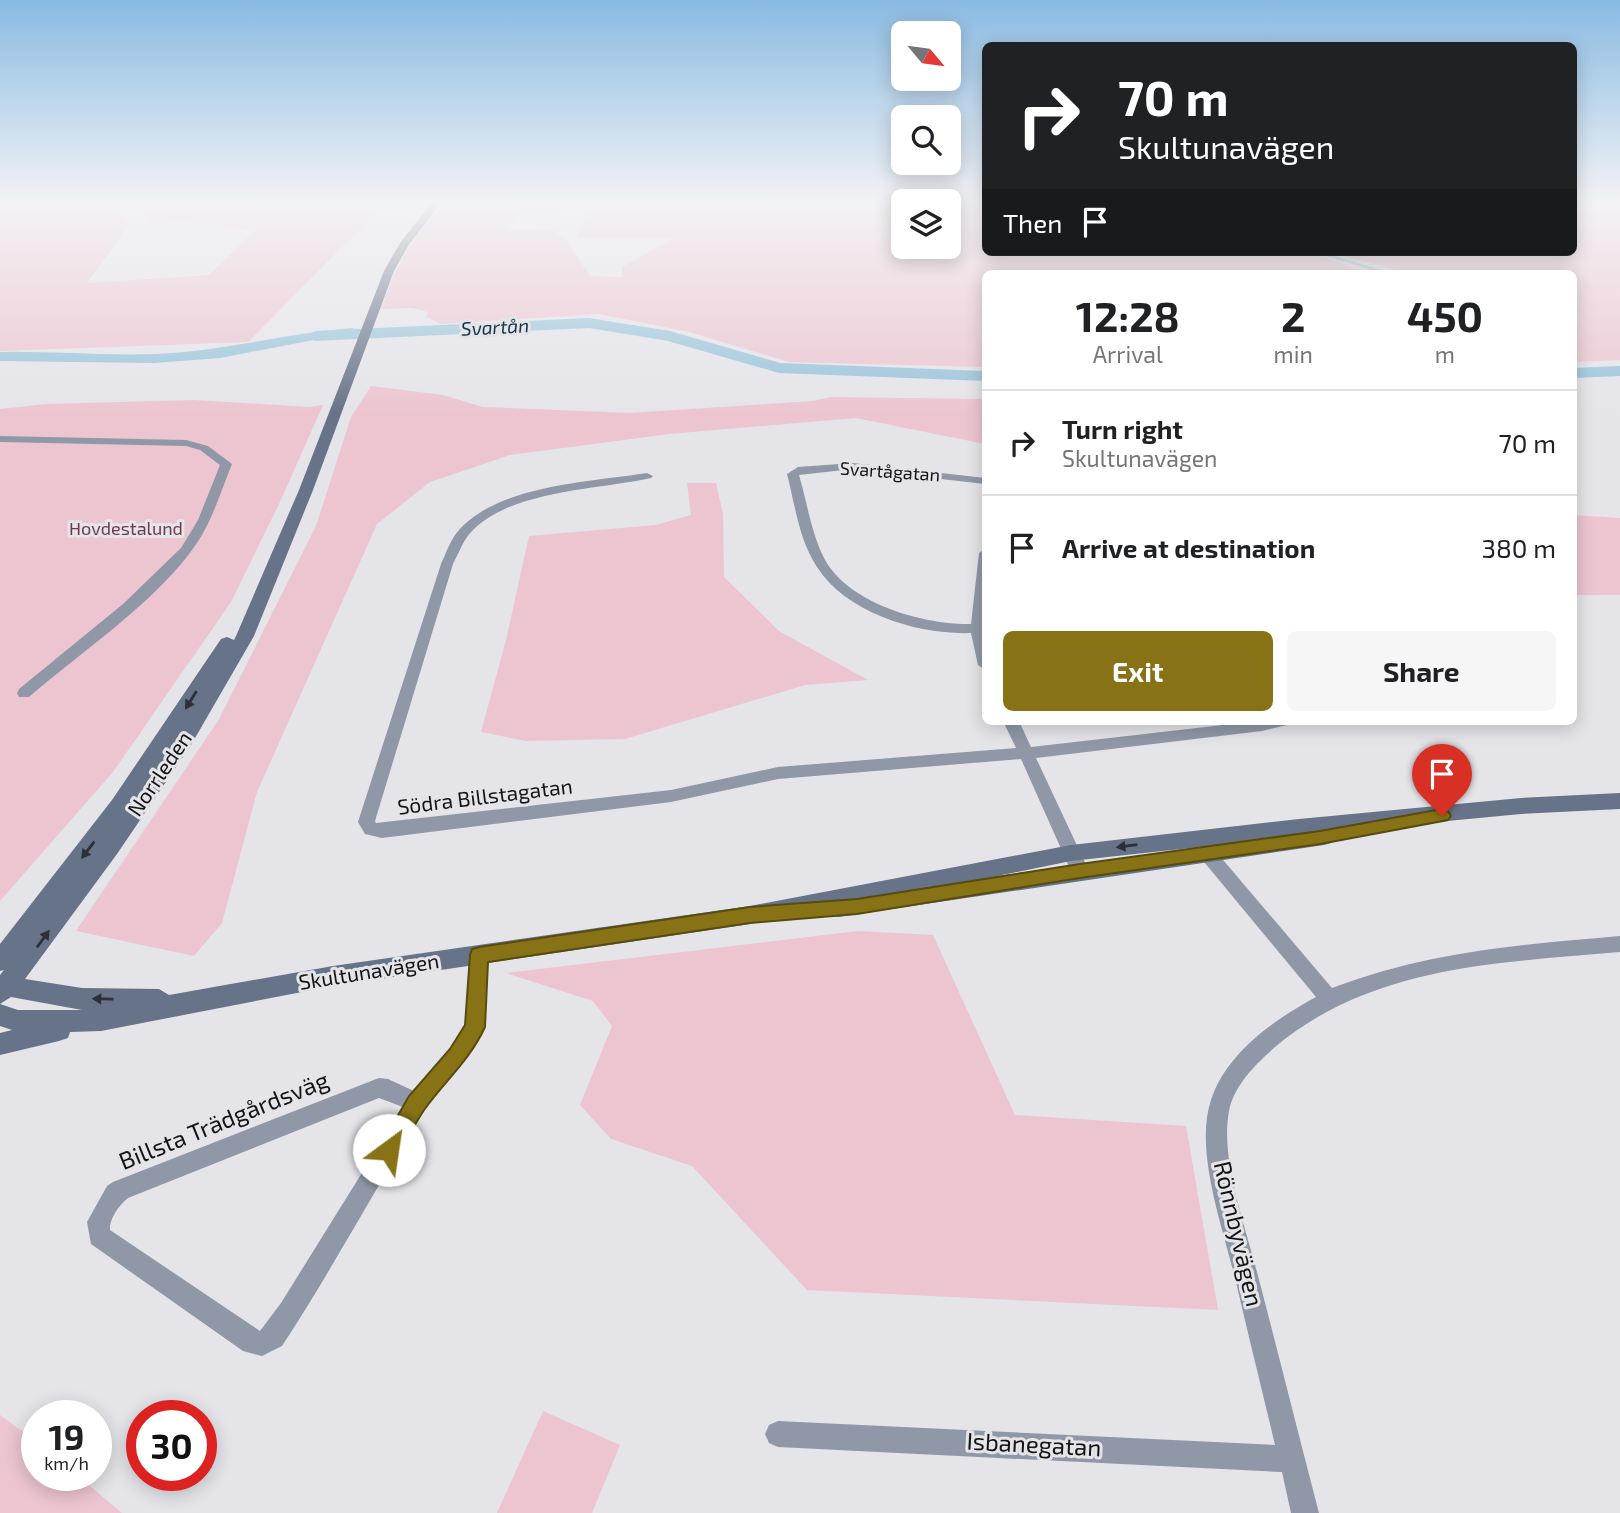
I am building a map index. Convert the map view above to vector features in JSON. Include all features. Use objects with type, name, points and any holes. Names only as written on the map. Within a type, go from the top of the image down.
[{"type":"main road","name":"Norrleden","points":[[2,988],[25,962],[110,848],[203,709],[245,636],[288,535],[389,272]]},
{"type":"main road","name":"Norrleden","points":[[0,961],[91,847],[156,755],[233,633],[288,535]]},
{"type":"main road","name":"Skultunavägen","points":[[0,1015],[18,1021],[101,1020],[196,1000],[479,955],[750,915],[857,907],[1076,862],[1200,846],[1320,837],[1467,811],[1620,801]]},
{"type":"main road","points":[[25,962],[37,992]]},
{"type":"main road","name":"Skultunavägen","points":[[2,988],[82,999],[196,1000]]},
{"type":"main road","points":[[0,1044],[101,1020]]},
{"type":"street","points":[[0,439],[186,443],[204,448],[226,464],[208,513],[185,550],[159,579],[24,693]]},
{"type":"street","name":"Svartågatan","points":[[981,629],[925,624],[896,616],[849,593],[822,566],[794,471],[853,466],[982,481]]},
{"type":"street","name":"Södra Billstagatan","points":[[647,476],[548,492],[516,500],[485,515],[461,536],[447,564],[391,738],[366,822],[371,829],[382,831],[671,796],[778,773],[1026,752]]},
{"type":"street","points":[[981,629],[982,610]]},
{"type":"street","points":[[1014,725],[1076,862]]},
{"type":"street","points":[[1026,752],[1266,725]]},
{"type":"street","points":[[1200,846],[1328,997]]},
{"type":"street","name":"Rönnbyvägen","points":[[1305,1513],[1226,1194],[1217,1147],[1217,1120],[1222,1099],[1231,1081],[1278,1028],[1328,997],[1401,971],[1454,962],[1620,944]]},
{"type":"street","name":"Billsta Trädgårdsväg","points":[[417,1103],[388,1089],[379,1088],[162,1172],[115,1194],[98,1222],[99,1236],[252,1342],[262,1344],[273,1337],[417,1103],[457,1056],[475,1027],[479,955]]},
{"type":"street","name":"Isbanegatan","points":[[778,1434],[1291,1459]]},
{"type":"green space","points":[[0,272],[95,272],[87,283],[209,275],[212,272],[318,272],[248,342],[0,351]]},
{"type":"green space","points":[[397,272],[587,272],[590,276],[622,277],[622,272],[982,272],[982,367],[789,362],[689,332],[599,314],[441,324],[426,317],[428,312],[412,308],[381,309]]},
{"type":"green space","points":[[1577,272],[1620,272],[1620,360],[1577,362]]},
{"type":"green space","points":[[371,386],[443,395],[483,407],[630,413],[813,401],[831,397],[982,399],[982,443],[856,418],[669,434],[510,455],[430,482],[377,524],[257,792],[222,923],[194,956],[76,931],[219,719],[316,526],[351,417]]},
{"type":"green space","name":"Hovdestalund","points":[[194,400],[310,407],[323,405],[231,602],[113,772],[0,901],[0,409],[46,404]]},
{"type":"green space","points":[[687,483],[716,483],[723,514],[724,577],[779,631],[868,680],[805,685],[625,739],[526,741],[481,732],[506,640],[529,536],[656,525],[691,515]]},
{"type":"green space","points":[[1577,515],[1620,518],[1620,595],[1577,595]]},
{"type":"green space","points":[[858,931],[933,935],[1015,1115],[1186,1126],[1218,1310],[807,1290],[692,1166],[611,1139],[580,1105],[612,1026],[593,1001],[506,973]]},
{"type":"green space","points":[[543,1411],[620,1445],[592,1513],[497,1513]]},
{"type":"green space","points":[[0,1415],[21,1430],[21,1491],[96,1491],[122,1513],[0,1513]]},
{"type":"water","points":[[354,328],[350,337],[319,339],[220,358],[154,363],[0,361],[0,352],[156,354]]},
{"type":"waterway","name":"Svartån","points":[[315,336],[589,323],[670,336],[779,368],[982,376]]},
{"type":"waterway","name":"Svartån","points":[[1577,373],[1620,371]]},
{"type":"route","points":[[389,1150],[417,1103],[457,1056],[475,1027],[479,955],[750,915],[857,907],[1442,816]]}]
